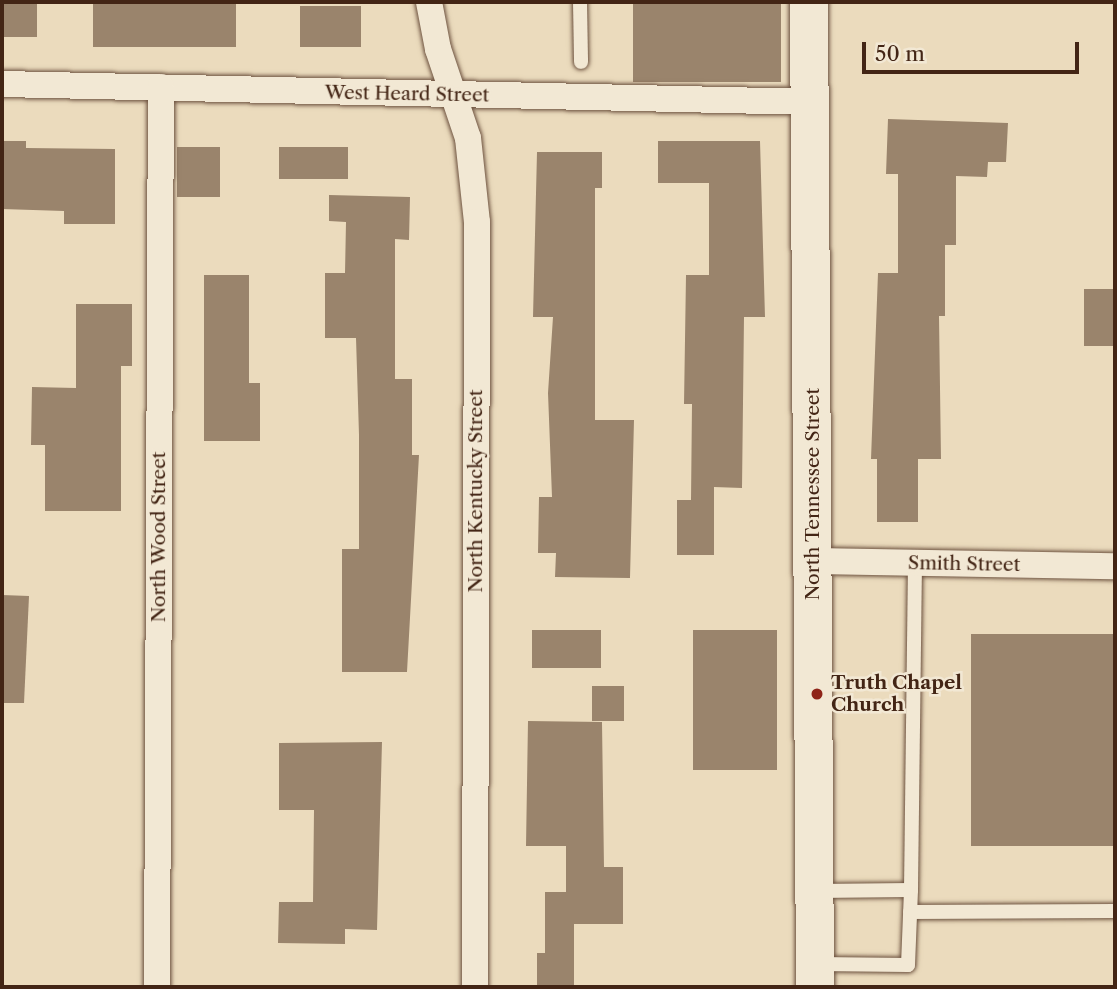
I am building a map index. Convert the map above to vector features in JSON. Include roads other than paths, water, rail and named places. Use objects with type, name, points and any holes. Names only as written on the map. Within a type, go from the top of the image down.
[{"type":"street","name":"North Kentucky Street","points":[[429,2],[438,49],[456,95],[468,138],[477,222],[475,987]]},
{"type":"street","name":"North Tennessee Street","points":[[809,2],[812,102],[815,976]]},
{"type":"street","name":"West Heard Street","points":[[2,84],[812,102]]},
{"type":"street","name":"North Wood Street","points":[[157,987],[161,87]]},
{"type":"street","name":"Smith Street","points":[[814,561],[1115,566]]},
{"type":"lane","points":[[580,2],[581,62]]},
{"type":"lane","points":[[815,976],[908,965],[915,563]]},
{"type":"lane","points":[[814,891],[911,890]]},
{"type":"lane","points":[[910,912],[1115,911]]},
{"type":"place","name":"Truth Chapel Church","points":[[817,694]]}]
